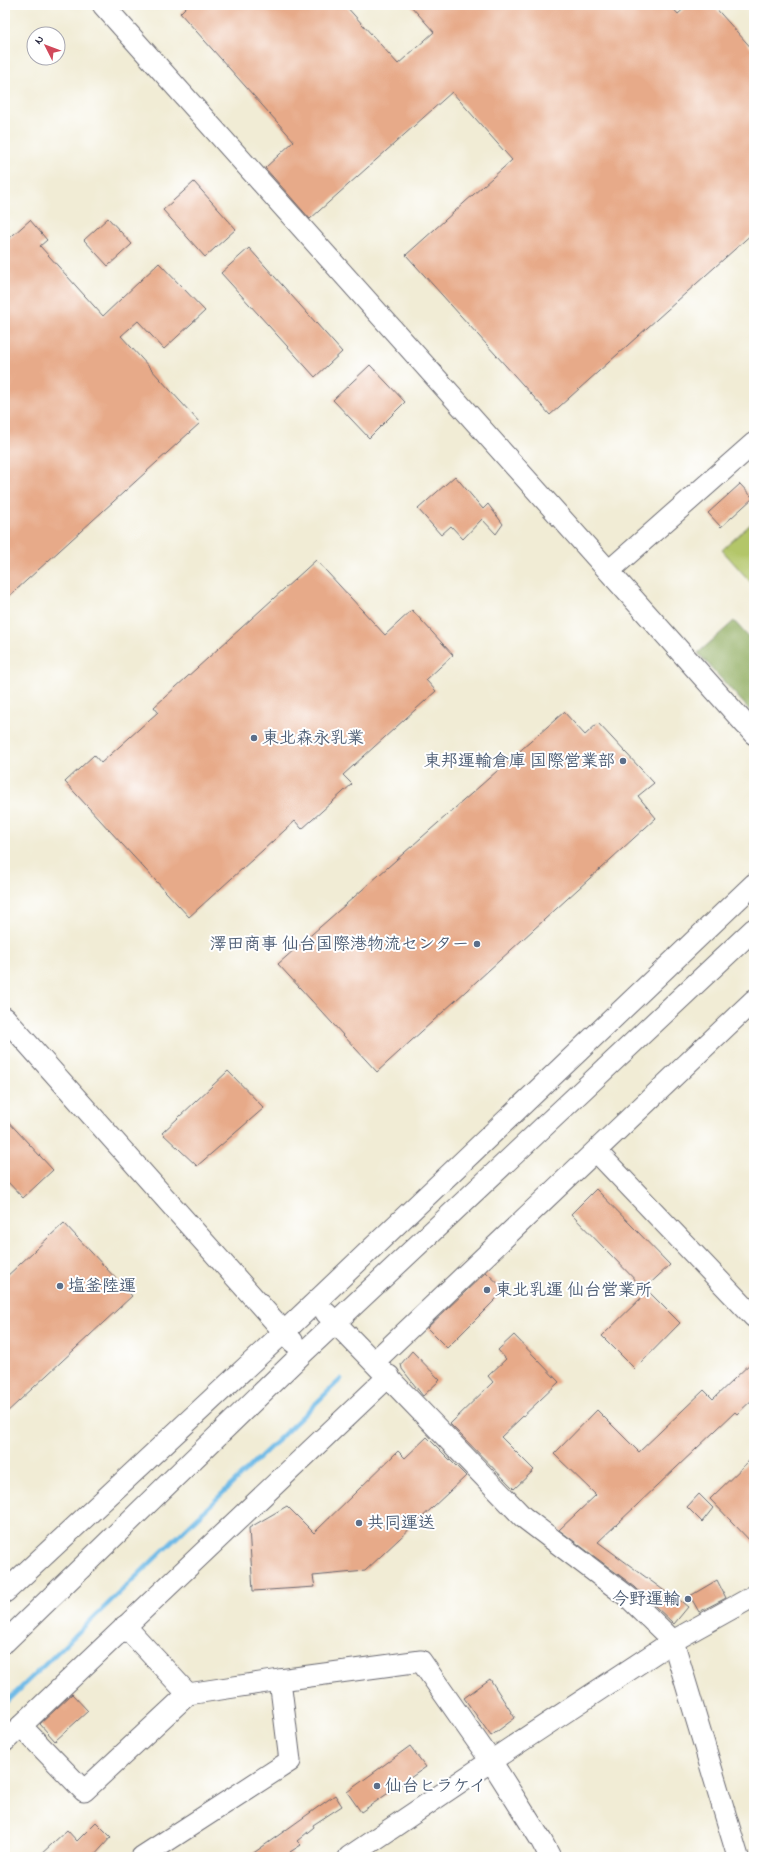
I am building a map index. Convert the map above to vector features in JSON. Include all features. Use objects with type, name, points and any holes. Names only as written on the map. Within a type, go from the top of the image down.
[{"type":"street","points":[[103,5],[754,734]]},
{"type":"street","points":[[608,571],[754,443]]},
{"type":"street","points":[[5,1592],[316,1302],[754,884]]},
{"type":"street","points":[[5,1642],[303,1353],[754,929]]},
{"type":"street","points":[[374,1362],[754,1000]]},
{"type":"street","points":[[5,1018],[303,1353]]},
{"type":"street","points":[[596,1151],[754,1317]]},
{"type":"street","points":[[316,1302],[389,1376],[523,1517],[628,1597],[674,1641],[743,1854]]},
{"type":"street","points":[[5,1741],[389,1376]]},
{"type":"street","points":[[349,1857],[491,1761],[674,1641],[754,1596]]},
{"type":"street","points":[[125,1626],[188,1694]]},
{"type":"street","points":[[21,1726],[84,1791],[188,1694],[421,1661],[491,1761],[541,1840],[550,1857]]},
{"type":"street","points":[[142,1857],[290,1761],[280,1680]]},
{"type":"green space","points":[[754,521],[754,586],[722,550]]},
{"type":"green space","points":[[734,621],[754,643],[754,715],[698,653]]},
{"type":"building","points":[[188,5],[345,5],[398,64],[434,32],[410,5],[670,5],[678,14],[688,5],[713,5],[754,51],[754,232],[550,415],[406,255],[512,160],[452,92],[310,219],[265,168],[294,141],[180,13]]},
{"type":"building","points":[[194,182],[236,229],[205,257],[163,210]]},
{"type":"building","points":[[108,218],[132,244],[108,266],[84,240]]},
{"type":"building","points":[[30,220],[47,240],[40,246],[103,316],[159,263],[205,311],[164,349],[138,321],[121,336],[200,423],[5,600],[5,242]]},
{"type":"building","points":[[249,248],[342,352],[315,377],[221,273]]},
{"type":"building","points":[[370,365],[405,402],[369,438],[333,400]]},
{"type":"building","points":[[455,476],[483,509],[488,504],[503,524],[496,534],[482,519],[463,539],[451,526],[441,535],[418,509]]},
{"type":"building","points":[[740,484],[753,498],[721,527],[708,513]]},
{"type":"building","points":[[316,560],[385,635],[412,610],[453,655],[426,680],[436,691],[343,775],[352,784],[302,829],[295,821],[189,917],[65,782],[94,755],[101,763],[158,712],[154,707]]},
{"type":"building","points":[[564,712],[585,735],[598,723],[654,783],[638,796],[656,818],[377,1072],[278,964]]},
{"type":"building","points":[[228,1071],[264,1108],[197,1166],[162,1133]]},
{"type":"building","points":[[5,1118],[53,1170],[23,1198],[5,1179]]},
{"type":"building","points":[[596,1189],[670,1265],[644,1289],[571,1214]]},
{"type":"building","points":[[64,1223],[132,1296],[5,1414],[5,1278]]},
{"type":"building","points":[[486,1272],[505,1290],[447,1348],[427,1328]]},
{"type":"building","points":[[648,1291],[680,1323],[635,1369],[602,1336]]},
{"type":"building","points":[[514,1335],[559,1382],[501,1437],[534,1470],[514,1489],[450,1424],[493,1382],[488,1376],[506,1359],[498,1350]]},
{"type":"building","points":[[412,1351],[440,1380],[423,1396],[402,1369],[401,1364]]},
{"type":"building","points":[[754,1360],[754,1398],[737,1414],[735,1412],[598,1542],[670,1595],[671,1593],[688,1607],[674,1624],[635,1587],[559,1530],[596,1495],[554,1454],[597,1410],[639,1452],[704,1390],[713,1399]]},
{"type":"building","points":[[427,1437],[466,1476],[365,1571],[313,1576],[315,1587],[253,1591],[249,1528],[287,1506],[314,1533],[398,1451],[405,1458]]},
{"type":"building","points":[[754,1456],[754,1545],[710,1499]]},
{"type":"building","points":[[699,1494],[713,1508],[702,1522],[687,1507]]},
{"type":"building","points":[[717,1580],[726,1598],[699,1612],[690,1596]]},
{"type":"building","points":[[490,1679],[515,1718],[491,1736],[464,1698]]},
{"type":"building","points":[[72,1694],[88,1711],[55,1741],[40,1724]]},
{"type":"building","points":[[410,1746],[426,1767],[361,1812],[347,1792]]},
{"type":"building","points":[[335,1795],[342,1806],[313,1825],[314,1827],[297,1841],[301,1845],[290,1852],[294,1857],[248,1857]]},
{"type":"building","points":[[96,1822],[111,1837],[93,1857],[38,1857],[67,1830],[77,1841]]},
{"type":"waterway","points":[[5,1703],[341,1379]]},
{"type":"place","name":"東北森永乳業","points":[[254,738]]},
{"type":"place","name":"東邦運輸倉庫 国際営業部","points":[[623,761]]},
{"type":"place","name":"澤田商事 仙台国際港物流センター","points":[[477,944]]},
{"type":"place","name":"塩釜陸運","points":[[60,1286]]},
{"type":"place","name":"東北乳運 仙台営業所","points":[[487,1290]]},
{"type":"place","name":"共同運送","points":[[359,1523]]},
{"type":"place","name":"今野運輸","points":[[688,1599]]},
{"type":"place","name":"仙台ヒラケイ","points":[[377,1786]]}]
